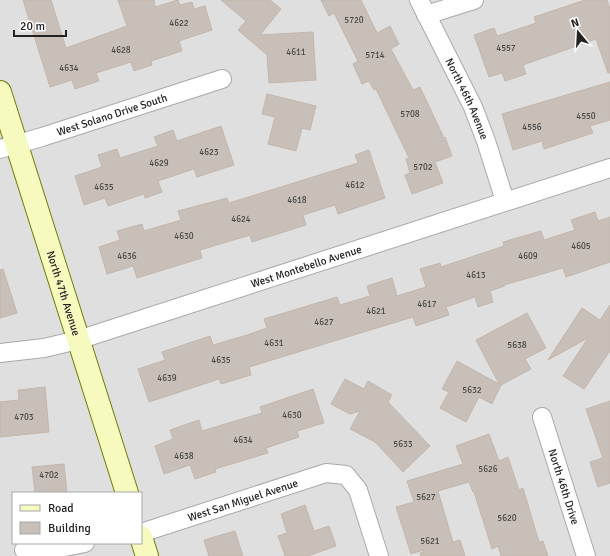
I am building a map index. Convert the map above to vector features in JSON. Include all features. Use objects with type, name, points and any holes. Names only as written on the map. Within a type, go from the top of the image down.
[{"type":"street","points":[[423,8],[474,0]]},
{"type":"street","name":"North 46th Avenue","points":[[423,8],[473,107],[486,141],[505,201]]},
{"type":"street","name":"West Solano Drive South","points":[[8,146],[222,79]]},
{"type":"street","name":"North 47th Avenue","points":[[0,92],[8,146],[78,340],[127,492]]},
{"type":"street","name":"West Montebello Avenue","points":[[0,353],[38,349],[78,340],[610,168]]},
{"type":"street","name":"North 46th Drive","points":[[542,416],[586,556]]},
{"type":"street","name":"West San Miguel Avenue","points":[[142,532],[326,473],[346,475],[358,490],[379,556]]},
{"type":"street","points":[[142,539],[147,556]]},
{"type":"street","points":[[24,550],[59,548],[80,544]]},
{"type":"shaded area","points":[[0,0],[610,0],[610,556],[0,556]]},
{"type":"building","points":[[23,0],[51,0],[66,48],[127,26],[118,0],[154,0],[155,7],[178,0],[180,5],[192,2],[194,9],[205,6],[212,30],[179,41],[182,51],[151,61],[152,65],[134,71],[131,62],[96,73],[99,81],[75,89],[72,80],[50,87]]},
{"type":"building","points":[[221,0],[270,0],[281,9],[260,35],[313,32],[316,80],[269,83],[267,55],[238,30],[246,21]]},
{"type":"building","points":[[321,0],[361,0],[377,33],[390,26],[399,44],[391,49],[413,90],[420,87],[444,138],[445,137],[452,156],[435,162],[443,183],[412,194],[405,175],[410,173],[406,159],[409,158],[376,89],[374,90],[369,81],[362,84],[353,64],[358,61],[334,13],[329,16]]},
{"type":"building","points":[[585,0],[607,0],[610,9],[610,73],[608,73],[596,39],[523,65],[526,74],[505,81],[502,73],[489,77],[474,35],[494,28],[497,36],[536,23],[534,17]]},
{"type":"building","points":[[610,82],[610,120],[590,126],[593,133],[544,149],[542,141],[513,150],[502,114]]},
{"type":"building","points":[[267,94],[316,106],[310,130],[302,128],[296,151],[268,144],[275,117],[262,114]]},
{"type":"building","points":[[221,126],[234,165],[197,177],[194,169],[158,181],[162,192],[145,198],[144,194],[108,206],[105,198],[84,205],[75,176],[102,167],[98,155],[117,149],[120,158],[158,146],[154,137],[173,130],[177,141]]},
{"type":"building","points":[[369,150],[385,198],[338,214],[335,205],[303,215],[306,225],[252,242],[250,235],[200,250],[202,258],[137,278],[133,266],[107,274],[99,247],[120,240],[117,231],[142,224],[144,231],[181,220],[178,211],[227,198],[229,203],[358,163],[355,155]]},
{"type":"building","points":[[595,212],[598,221],[610,217],[610,262],[566,277],[563,268],[504,285],[505,286],[490,291],[493,302],[478,307],[475,297],[446,307],[449,315],[416,326],[413,317],[249,367],[251,375],[221,384],[219,379],[149,402],[138,369],[165,360],[162,352],[210,336],[213,345],[247,335],[267,328],[264,319],[337,297],[340,305],[370,296],[367,286],[392,278],[397,296],[426,287],[420,269],[440,263],[441,267],[504,246],[503,242],[541,231],[544,240],[575,230],[571,220]]},
{"type":"building","points":[[3,269],[17,313],[0,318],[0,270]]},
{"type":"building","points":[[610,305],[610,351],[584,389],[563,376],[588,338],[548,360],[582,308],[600,320]]},
{"type":"building","points":[[527,313],[546,348],[525,359],[531,369],[501,385],[492,404],[479,397],[466,422],[440,408],[449,392],[442,389],[457,361],[499,384],[476,340]]},
{"type":"building","points":[[345,379],[364,389],[368,381],[392,395],[388,402],[430,446],[403,472],[375,442],[350,429],[360,411],[350,414],[331,404]]},
{"type":"building","points":[[45,387],[49,432],[0,437],[0,402],[19,400],[18,390]]},
{"type":"building","points":[[313,389],[324,423],[297,431],[299,437],[266,448],[268,453],[215,469],[216,472],[195,479],[190,465],[164,474],[155,446],[173,439],[170,430],[199,420],[202,431],[262,413],[260,407]]},
{"type":"building","points":[[610,401],[610,483],[598,487],[590,462],[603,458],[586,409]]},
{"type":"building","points":[[489,434],[499,461],[508,457],[519,490],[523,488],[539,542],[543,541],[548,556],[501,556],[498,546],[492,549],[474,492],[469,482],[438,491],[453,542],[460,540],[465,556],[421,556],[420,553],[423,552],[423,550],[411,554],[396,507],[414,502],[407,481],[463,464],[456,446]]},
{"type":"building","points":[[64,464],[67,492],[35,492],[32,467]]},
{"type":"building","points":[[305,505],[314,531],[329,526],[336,546],[308,556],[285,556],[278,536],[287,533],[281,514]]},
{"type":"building","points":[[235,531],[243,556],[209,556],[204,540]]}]
